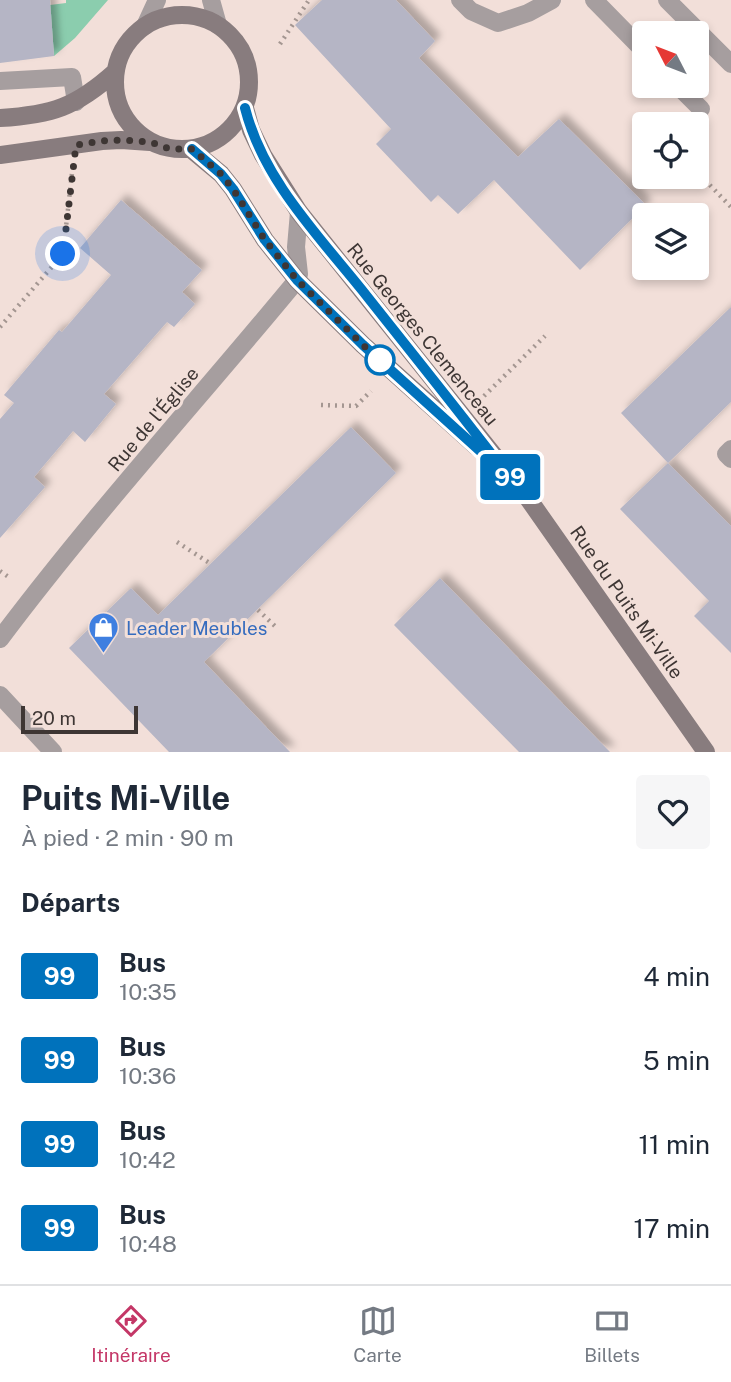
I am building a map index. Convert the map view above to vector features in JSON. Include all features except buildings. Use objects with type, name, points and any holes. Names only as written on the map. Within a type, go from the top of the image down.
[{"type":"main road","points":[[173,15],[196,16],[218,24],[230,34],[247,61],[249,93],[239,120],[218,140],[206,146],[170,149],[150,142],[129,124],[117,99],[115,72],[122,50],[145,26],[173,15]]},
{"type":"main road","points":[[0,118],[56,110],[76,102],[98,88],[115,72]]},
{"type":"main road","name":"Rue Georges Clemenceau","points":[[245,108],[251,130],[263,155],[299,212],[510,478]]},
{"type":"main road","points":[[0,155],[102,141],[150,142]]},
{"type":"main road","name":"Rue Georges Clemenceau","points":[[192,149],[221,174],[265,240],[297,280],[354,337],[510,478]]},
{"type":"main road","name":"Rue du Puits Mi-Ville","points":[[510,478],[551,530],[706,752]]},
{"type":"street","points":[[145,26],[157,0]]},
{"type":"street","points":[[211,0],[218,24]]},
{"type":"street","points":[[460,0],[471,11],[498,23],[528,13],[552,0]]},
{"type":"street","points":[[594,0],[632,39]]},
{"type":"street","points":[[667,0],[731,64]]},
{"type":"street","points":[[0,81],[72,77],[76,102]]},
{"type":"street","points":[[690,98],[701,109]]},
{"type":"street","points":[[297,280],[299,212]]},
{"type":"street","name":"Rue de l'Église","points":[[0,639],[85,531],[297,280]]},
{"type":"street","points":[[731,449],[726,454],[731,459]]},
{"type":"street","points":[[0,695],[53,752]]},
{"type":"path","points":[[280,44],[309,0]]},
{"type":"path","points":[[0,327],[63,254],[76,145]]},
{"type":"path","points":[[709,184],[731,207]]},
{"type":"path","points":[[463,416],[545,336]]},
{"type":"path","points":[[321,405],[356,406],[391,370]]},
{"type":"path","points":[[177,542],[211,564]]},
{"type":"path","points":[[258,610],[278,629]]},
{"type":"green space","points":[[66,0],[108,0],[75,38],[54,56],[50,5],[66,3]]},
{"type":"bus line","name":"99","points":[[192,149],[221,174],[241,200],[265,240],[297,280],[363,345],[510,478],[299,212],[263,155],[251,130],[245,108]]},
{"type":"place","name":"Leader Meubles","points":[[103,655]]},
{"type":"route","points":[[63,254],[76,145],[121,140],[150,142],[170,149],[192,149],[221,174],[241,200],[265,240],[297,280],[380,360]]}]
